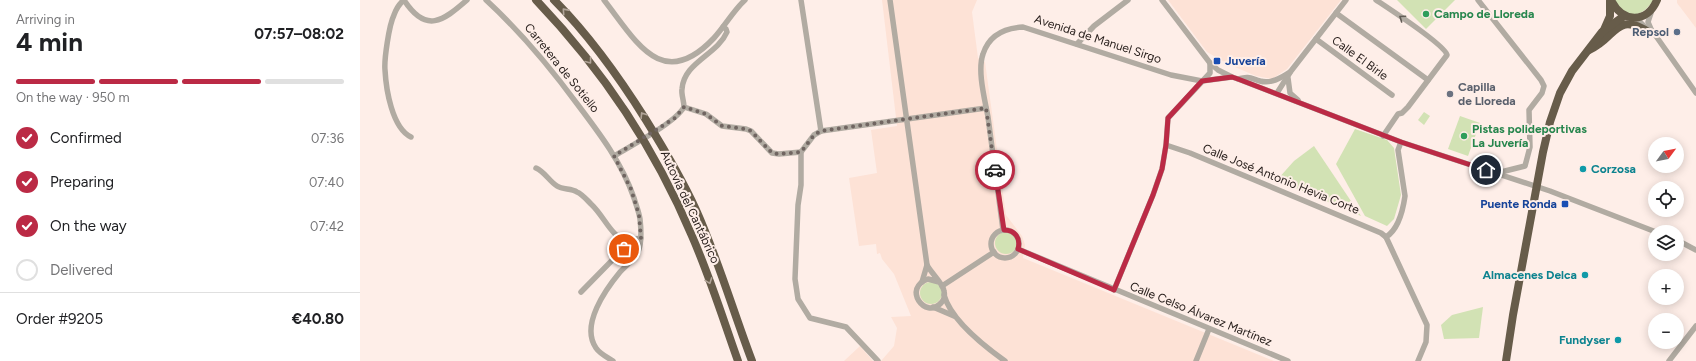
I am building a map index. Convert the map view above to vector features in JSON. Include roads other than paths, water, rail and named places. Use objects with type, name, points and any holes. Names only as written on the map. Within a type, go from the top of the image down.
[{"type":"highway","name":"Autovía del Cantábrico","points":[[536,0],[581,49],[623,106],[651,150],[692,236],[738,361]]},
{"type":"highway","name":"Autovía del Cantábrico","points":[[554,0],[592,41],[628,91],[660,142],[696,210],[717,262],[752,361]]},
{"type":"highway","points":[[1611,0],[1615,9],[1624,16],[1636,18],[1649,13],[1654,8],[1657,0]]},
{"type":"highway","points":[[1506,361],[1543,152],[1550,122],[1560,93],[1572,71],[1602,32],[1610,16],[1611,0]]},
{"type":"highway","points":[[1602,32],[1624,16]]},
{"type":"highway","points":[[1587,51],[1599,46],[1616,29],[1629,23],[1636,24],[1653,35]]},
{"type":"highway","points":[[696,210],[709,230],[723,264],[757,361]]},
{"type":"street","points":[[411,137],[402,132],[395,120],[384,68],[393,16],[398,6],[404,0],[409,8],[420,18],[436,20],[447,17],[467,0]]},
{"type":"street","name":"Carretera de Sotiello","points":[[486,0],[536,50],[557,76],[614,156],[629,185],[639,215],[641,238]]},
{"type":"street","points":[[604,0],[640,46],[650,55],[667,62],[678,62],[689,58],[714,39],[736,9],[745,0]]},
{"type":"street","points":[[801,0],[821,131]]},
{"type":"street","points":[[890,0],[927,265],[922,282],[918,288],[917,297],[923,305],[933,307],[954,317],[1005,361]]},
{"type":"street","points":[[1077,44],[1079,40],[1094,26],[1128,0]]},
{"type":"street","points":[[1162,0],[1210,63],[1218,70],[1235,78],[1247,76],[1260,81],[1272,81],[1291,71]]},
{"type":"street","points":[[1276,93],[1291,71],[1346,0]]},
{"type":"street","points":[[1376,0],[1428,36],[1445,50],[1447,55],[1408,107],[1402,113],[1398,114],[1383,136]]},
{"type":"street","points":[[1478,0],[1541,80],[1544,86],[1542,92],[1529,110],[1530,147],[1527,162],[1522,168],[1496,173]]},
{"type":"street","points":[[1653,35],[1648,22],[1654,8]]},
{"type":"street","points":[[1336,13],[1428,80]]},
{"type":"street","points":[[1636,18],[1653,35],[1696,93]]},
{"type":"street","points":[[614,156],[670,122],[680,113],[684,107],[682,91],[686,74],[718,45],[727,32],[723,27]]},
{"type":"street","name":"Avenida de Manuel Sirgo","points":[[1004,230],[981,67],[986,46],[995,35],[1008,29],[1023,27],[1171,75],[1202,81],[1235,78],[1383,136],[1542,188],[1648,229]]},
{"type":"street","name":"Calle El Birle","points":[[1316,39],[1392,94]]},
{"type":"street","points":[[1114,290],[1153,195],[1162,169],[1168,118],[1210,73],[1210,63]]},
{"type":"street","points":[[1288,77],[1287,83],[1290,93],[1301,103]]},
{"type":"street","points":[[684,107],[706,114],[722,126],[751,131],[772,153],[779,154],[801,152]]},
{"type":"street","points":[[878,361],[846,327],[810,318],[798,299],[795,279],[798,205],[801,185],[801,152],[814,135],[821,131],[986,108]]},
{"type":"street","points":[[1401,142],[1398,150],[1405,196],[1404,203],[1394,229],[1386,237],[1427,325],[1426,342],[1418,361]]},
{"type":"street","name":"Calle José Antonio Hevia Corte","points":[[1166,145],[1381,232],[1386,237]]},
{"type":"street","points":[[536,168],[541,170],[552,183],[559,187],[577,191],[592,204],[609,228],[624,242],[629,243]]},
{"type":"street","points":[[999,231],[1012,231],[1018,237],[1020,245],[1018,249],[1012,256],[1007,258],[1002,257],[994,252],[991,244],[993,236],[999,231]]},
{"type":"street","points":[[581,292],[629,243],[637,238],[641,238],[638,253],[606,289],[600,299],[593,318],[592,337],[595,346],[599,352],[613,361]]},
{"type":"street","points":[[1684,244],[1696,250]]},
{"type":"street","name":"Calle Celso Álvarez Martínez","points":[[1018,249],[1288,361]]},
{"type":"street","points":[[941,284],[994,252]]},
{"type":"street","points":[[927,265],[941,284],[946,303],[954,317]]},
{"type":"street","points":[[922,282],[928,279],[941,284]]},
{"type":"street","points":[[933,307],[940,304],[944,295]]},
{"type":"street","points":[[1669,361],[1696,326]]},
{"type":"street","points":[[1196,361],[1209,329]]},
{"type":"place","name":"Campo de Lloreda","points":[[1426,14]]},
{"type":"place","name":"Repsol","points":[[1677,32]]},
{"type":"place","name":"Juvería","points":[[1217,61]]},
{"type":"place","name":"Capilla de Lloreda","points":[[1450,94]]},
{"type":"place","name":"Pistas polideportivas La Juvería","points":[[1464,136]]},
{"type":"place","name":"Corzosa","points":[[1583,169]]},
{"type":"place","name":"Puente Ronda","points":[[1565,204]]},
{"type":"place","name":"Almacenes Delca","points":[[1585,275]]},
{"type":"place","name":"Fundyser","points":[[1618,340]]}]
